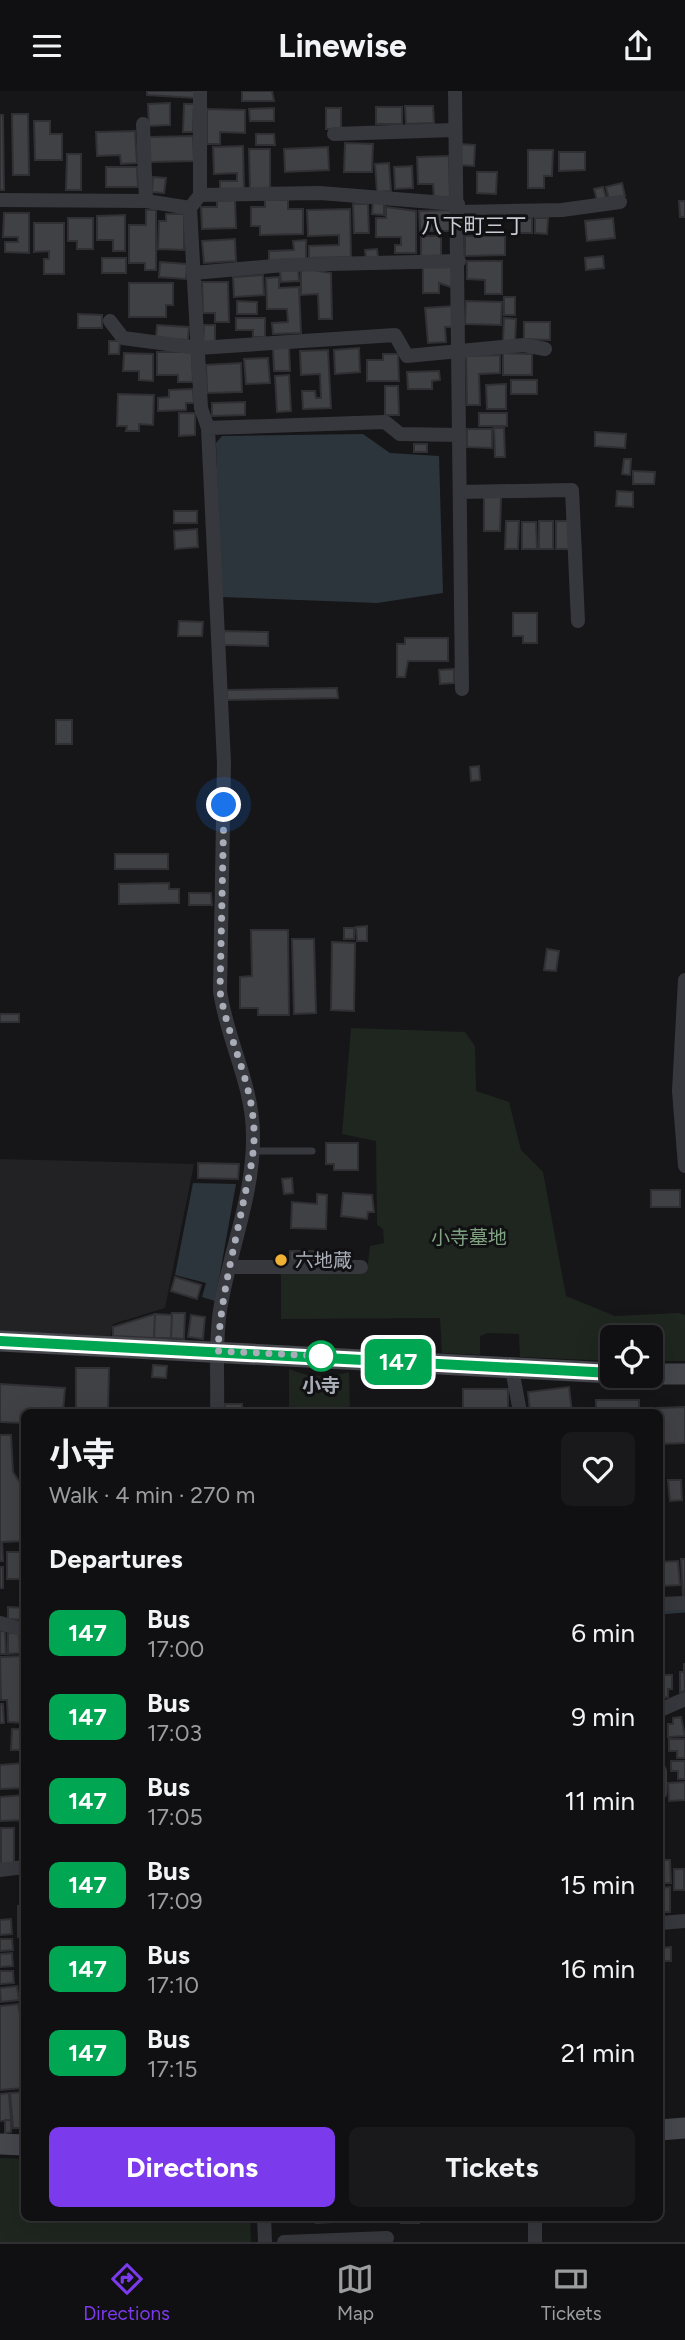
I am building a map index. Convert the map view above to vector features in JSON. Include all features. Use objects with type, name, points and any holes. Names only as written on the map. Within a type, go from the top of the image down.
[{"type":"street","points":[[200,91],[200,195],[190,208],[201,408],[208,428],[224,763],[220,991],[224,1018],[246,1075],[253,1107],[253,1151],[220,1312],[217,1409]]},
{"type":"street","points":[[455,91],[462,689]]},
{"type":"street","points":[[143,124],[146,201]]},
{"type":"street","points":[[334,134],[454,130]]},
{"type":"street","points":[[200,195],[320,193],[458,208],[562,210],[620,202]]},
{"type":"street","points":[[0,200],[146,201],[190,208]]},
{"type":"street","points":[[194,273],[285,265],[459,261]]},
{"type":"street","points":[[110,321],[122,338],[198,348],[395,335],[407,356],[524,345],[545,349]]},
{"type":"street","points":[[208,428],[385,422],[400,434],[459,435]]},
{"type":"street","points":[[460,492],[572,490],[578,621]]},
{"type":"street","points":[[685,979],[679,1091],[685,1166]]},
{"type":"street","points":[[229,1267],[361,1267]]},
{"type":"street","points":[[0,1341],[600,1373]]},
{"type":"street","points":[[512,1370],[519,1409]]},
{"type":"street","points":[[663,1374],[685,1374]]},
{"type":"street","points":[[663,1604],[685,1603]]},
{"type":"street","points":[[0,1623],[21,1629]]},
{"type":"street","points":[[663,1709],[685,1699]]},
{"type":"street","points":[[0,1870],[21,1867]]},
{"type":"street","points":[[663,1923],[685,1921]]},
{"type":"street","points":[[663,2130],[685,2128]]},
{"type":"street","points":[[0,2144],[21,2145]]},
{"type":"street","points":[[264,2221],[265,2242]]},
{"type":"street","points":[[535,2242],[536,2221]]},
{"type":"street","points":[[284,2242],[387,2238]]},
{"type":"lane","points":[[253,1151],[312,1151]]},
{"type":"shaded area","points":[[363,434],[390,453],[439,456],[443,593],[377,603],[221,597],[216,443],[222,436]]},
{"type":"shaded area","points":[[0,1159],[194,1164],[165,1308],[113,1324],[110,1336],[0,1332]]},
{"type":"shaded area","points":[[193,1183],[236,1184],[215,1301],[202,1297],[206,1283],[175,1275]]},
{"type":"green space","name":"小寺墓地","points":[[351,1028],[465,1032],[475,1046],[476,1091],[509,1102],[521,1150],[543,1172],[566,1296],[615,1316],[685,1315],[685,1361],[663,1361],[663,1325],[600,1325],[600,1360],[520,1357],[519,1334],[488,1333],[480,1336],[480,1355],[442,1353],[440,1318],[281,1319],[281,1272],[367,1271],[370,1246],[384,1243],[383,1229],[377,1225],[376,1141],[342,1134]]},
{"type":"green space","points":[[289,1369],[319,1376],[349,1372],[350,1409],[289,1409]]},
{"type":"green space","points":[[0,2158],[21,2159],[21,2221],[250,2221],[251,2242],[0,2242]]},
{"type":"building","points":[[147,91],[195,91],[195,98],[147,95]]},
{"type":"building","points":[[242,91],[272,91],[274,101],[242,101]]},
{"type":"building","points":[[170,103],[170,125],[149,126],[148,104]]},
{"type":"building","points":[[184,104],[194,104],[193,132],[183,132]]},
{"type":"building","points":[[405,106],[433,106],[434,123],[406,124]]},
{"type":"building","points":[[376,107],[402,107],[402,124],[376,124]]},
{"type":"building","points":[[274,108],[274,121],[250,121],[249,109]]},
{"type":"building","points":[[326,108],[341,108],[341,129],[326,129]]},
{"type":"building","points":[[207,109],[245,110],[245,133],[220,132],[220,144],[207,144]]},
{"type":"building","points":[[12,114],[28,114],[29,175],[13,175]]},
{"type":"building","points":[[0,115],[3,115],[4,190],[0,190]]},
{"type":"building","points":[[34,121],[50,121],[50,134],[62,134],[62,160],[35,160]]},
{"type":"building","points":[[135,131],[137,163],[121,164],[120,155],[97,156],[96,132]]},
{"type":"building","points":[[256,134],[274,134],[275,145],[256,145]]},
{"type":"building","points":[[193,136],[194,161],[150,162],[149,137]]},
{"type":"building","points":[[345,143],[373,144],[372,172],[344,172]]},
{"type":"building","points":[[460,144],[475,145],[474,166],[459,165]]},
{"type":"building","points":[[243,146],[244,190],[220,190],[220,181],[237,181],[237,173],[214,174],[213,147]]},
{"type":"building","points":[[328,147],[329,170],[285,172],[284,149]]},
{"type":"building","points":[[249,149],[270,149],[270,188],[250,189]]},
{"type":"building","points":[[528,150],[553,150],[552,176],[544,176],[544,188],[528,188]]},
{"type":"building","points":[[559,152],[585,152],[585,170],[559,171]]},
{"type":"building","points":[[67,154],[81,154],[81,190],[66,190]]},
{"type":"building","points":[[449,156],[450,197],[434,197],[433,184],[418,184],[417,157]]},
{"type":"building","points":[[389,163],[391,191],[377,192],[375,164]]},
{"type":"building","points":[[412,166],[413,188],[395,189],[394,167]]},
{"type":"building","points":[[106,167],[137,167],[138,187],[106,187]]},
{"type":"building","points":[[477,172],[497,172],[496,194],[477,193]]},
{"type":"building","points":[[153,177],[166,178],[164,193],[152,192]]},
{"type":"building","points":[[622,183],[625,196],[609,200],[606,187]]},
{"type":"building","points":[[603,187],[606,198],[597,200],[594,189]]},
{"type":"building","points":[[235,200],[236,228],[202,229],[201,207],[217,207],[217,201]]},
{"type":"building","points":[[265,200],[288,200],[288,209],[303,209],[303,234],[260,235],[260,226],[251,226],[251,207],[265,207]]},
{"type":"building","points":[[373,201],[384,202],[384,215],[372,214]]},
{"type":"building","points":[[679,201],[685,201],[685,217],[680,217]]},
{"type":"building","points":[[353,204],[368,204],[369,233],[354,233]]},
{"type":"building","points":[[386,207],[416,211],[416,253],[395,253],[395,245],[401,245],[401,237],[376,237],[376,218],[386,218]]},
{"type":"building","points":[[350,209],[351,257],[309,258],[309,246],[339,245],[339,235],[308,236],[307,210]]},
{"type":"building","points":[[146,210],[156,210],[156,270],[145,270],[145,263],[129,263],[129,225],[146,225]]},
{"type":"building","points":[[454,210],[454,231],[420,231],[419,211]]},
{"type":"building","points":[[4,213],[29,213],[29,253],[5,252],[5,242],[18,242],[18,237],[3,237]]},
{"type":"building","points":[[166,214],[184,214],[184,250],[158,249],[159,221],[166,221]]},
{"type":"building","points":[[125,215],[125,251],[113,251],[113,240],[97,240],[97,216]]},
{"type":"building","points":[[68,218],[93,218],[93,249],[77,249],[77,241],[68,241]]},
{"type":"building","points":[[519,218],[532,218],[532,233],[519,233]]},
{"type":"building","points":[[535,218],[548,218],[547,234],[535,233]]},
{"type":"building","points":[[613,218],[615,238],[587,241],[585,221]]},
{"type":"building","points":[[34,223],[64,223],[64,274],[44,274],[44,259],[49,259],[49,251],[34,252]]},
{"type":"building","points":[[421,236],[441,236],[441,256],[421,256]]},
{"type":"building","points":[[465,236],[505,236],[505,255],[465,256]]},
{"type":"building","points":[[235,239],[236,261],[204,263],[202,241]]},
{"type":"building","points":[[306,240],[306,261],[269,262],[269,251],[294,250],[293,241]]},
{"type":"building","points":[[377,249],[378,257],[366,258],[365,250]]},
{"type":"building","points":[[603,256],[604,268],[586,270],[585,258]]},
{"type":"building","points":[[102,258],[126,258],[126,273],[102,273]]},
{"type":"building","points":[[467,261],[502,261],[502,294],[485,294],[485,280],[467,279]]},
{"type":"building","points":[[160,262],[187,264],[186,279],[159,277]]},
{"type":"building","points":[[423,266],[454,266],[454,288],[439,283],[439,293],[423,293]]},
{"type":"building","points":[[301,268],[331,273],[332,319],[319,319],[318,294],[301,295]]},
{"type":"building","points":[[298,269],[299,281],[281,282],[280,271]]},
{"type":"building","points":[[263,275],[264,295],[234,297],[233,277]]},
{"type":"building","points":[[279,277],[279,288],[299,287],[301,333],[273,334],[272,323],[288,322],[287,309],[267,309],[266,278]]},
{"type":"building","points":[[202,282],[228,282],[229,322],[215,322],[215,313],[203,313]]},
{"type":"building","points":[[129,283],[173,283],[173,305],[166,305],[166,317],[129,317]]},
{"type":"building","points":[[504,297],[515,297],[515,315],[504,315]]},
{"type":"building","points":[[237,301],[257,302],[257,314],[237,314]]},
{"type":"building","points":[[466,301],[502,302],[501,325],[465,324]]},
{"type":"building","points":[[453,306],[454,327],[445,327],[446,342],[428,343],[425,308]]},
{"type":"building","points":[[78,314],[102,315],[102,328],[78,328]]},
{"type":"building","points":[[236,318],[265,318],[265,337],[253,337],[253,330],[236,330]]},
{"type":"building","points":[[504,318],[516,319],[515,343],[503,342]]},
{"type":"building","points":[[524,322],[550,322],[550,340],[524,339]]},
{"type":"building","points":[[157,325],[189,327],[188,340],[156,338]]},
{"type":"building","points":[[204,325],[215,325],[215,343],[203,343]]},
{"type":"building","points":[[109,341],[120,341],[119,354],[109,354]]},
{"type":"building","points":[[273,348],[289,348],[290,371],[274,371]]},
{"type":"building","points":[[359,348],[360,372],[335,374],[334,350]]},
{"type":"building","points":[[328,350],[331,408],[303,409],[302,391],[315,391],[316,398],[321,398],[320,374],[301,375],[300,351]]},
{"type":"building","points":[[157,352],[192,352],[193,382],[178,382],[178,375],[157,375]]},
{"type":"building","points":[[124,353],[153,354],[153,381],[139,380],[139,371],[123,371]]},
{"type":"building","points":[[503,353],[532,354],[532,375],[503,375]]},
{"type":"building","points":[[383,354],[398,354],[399,381],[367,381],[367,360],[383,360]]},
{"type":"building","points":[[500,355],[500,373],[479,374],[480,405],[467,405],[466,356]]},
{"type":"building","points":[[268,358],[270,383],[246,384],[244,359]]},
{"type":"building","points":[[241,363],[242,392],[207,393],[206,365]]},
{"type":"building","points":[[439,371],[440,380],[432,381],[432,389],[408,389],[407,372]]},
{"type":"building","points":[[289,375],[291,411],[277,412],[275,376]]},
{"type":"building","points":[[511,380],[537,380],[537,394],[511,394]]},
{"type":"building","points":[[506,384],[506,409],[487,409],[486,385]]},
{"type":"building","points":[[385,386],[398,386],[399,415],[385,415]]},
{"type":"building","points":[[193,389],[194,403],[186,403],[186,410],[158,411],[158,398],[169,397],[169,390]]},
{"type":"building","points":[[118,394],[154,395],[153,425],[139,424],[139,431],[126,431],[127,426],[117,426]]},
{"type":"building","points":[[245,402],[245,415],[212,416],[212,403]]},
{"type":"building","points":[[179,413],[195,413],[195,435],[179,436]]},
{"type":"building","points":[[479,413],[507,413],[507,426],[479,426]]},
{"type":"building","points":[[494,428],[504,428],[505,457],[495,457]]},
{"type":"building","points":[[467,429],[492,429],[492,448],[467,447]]},
{"type":"building","points":[[595,432],[626,434],[625,448],[595,446]]},
{"type":"building","points":[[414,444],[427,444],[427,452],[414,452]]},
{"type":"building","points":[[624,459],[631,459],[630,475],[622,474]]},
{"type":"building","points":[[633,471],[655,472],[654,484],[633,484]]},
{"type":"building","points":[[617,491],[633,492],[633,507],[616,506]]},
{"type":"building","points":[[484,497],[501,497],[500,531],[484,531]]},
{"type":"building","points":[[174,511],[197,511],[197,523],[174,523]]},
{"type":"building","points":[[506,521],[519,521],[518,549],[505,549]]},
{"type":"building","points":[[539,521],[553,521],[553,549],[539,549]]},
{"type":"building","points":[[556,521],[570,521],[570,549],[556,549]]},
{"type":"building","points":[[522,522],[536,522],[537,549],[522,549]]},
{"type":"building","points":[[197,529],[198,547],[175,549],[174,531]]},
{"type":"building","points":[[513,613],[537,613],[537,643],[523,643],[523,636],[513,636]]},
{"type":"building","points":[[179,621],[203,622],[202,636],[178,636]]},
{"type":"building","points":[[224,631],[268,632],[268,646],[224,645]]},
{"type":"building","points":[[405,638],[448,638],[448,661],[408,661],[405,677],[397,677],[397,644],[405,644]]},
{"type":"building","points":[[454,669],[454,683],[440,684],[439,670]]},
{"type":"building","points":[[337,688],[338,698],[227,700],[227,690]]},
{"type":"building","points":[[56,720],[72,720],[72,744],[56,744]]},
{"type":"building","points":[[479,766],[480,780],[471,781],[470,767]]},
{"type":"building","points":[[115,854],[168,854],[168,869],[115,869]]},
{"type":"building","points":[[169,883],[169,889],[179,889],[179,903],[119,904],[119,884]]},
{"type":"building","points":[[189,893],[211,893],[212,905],[189,905]]},
{"type":"building","points":[[367,926],[367,941],[357,941],[356,927]]},
{"type":"building","points":[[344,928],[354,928],[354,939],[344,939]]},
{"type":"building","points":[[251,930],[288,930],[289,1015],[258,1015],[258,1008],[240,1008],[240,977],[252,976]]},
{"type":"building","points":[[292,939],[314,939],[316,1013],[294,1014]]},
{"type":"building","points":[[332,942],[355,943],[354,1011],[331,1010]]},
{"type":"building","points":[[547,949],[559,951],[556,971],[544,970]]},
{"type":"building","points":[[0,1014],[19,1014],[19,1022],[0,1022]]},
{"type":"building","points":[[326,1143],[358,1143],[358,1170],[334,1170],[334,1164],[326,1164]]},
{"type":"building","points":[[198,1163],[239,1164],[238,1179],[198,1178]]},
{"type":"building","points":[[292,1178],[293,1193],[284,1194],[282,1179]]},
{"type":"building","points":[[651,1190],[680,1190],[680,1207],[651,1207]]},
{"type":"building","points":[[343,1193],[372,1195],[374,1212],[368,1212],[367,1219],[341,1216]]},
{"type":"building","points":[[317,1194],[327,1195],[326,1229],[291,1228],[292,1202],[317,1204]]},
{"type":"building","points":[[290,1251],[324,1251],[324,1264],[290,1263]]},
{"type":"building","points":[[175,1277],[201,1285],[197,1299],[171,1291]]},
{"type":"building","points":[[172,1313],[185,1313],[184,1339],[171,1338]]},
{"type":"building","points":[[155,1314],[154,1338],[113,1336],[113,1327]]},
{"type":"building","points":[[155,1314],[172,1315],[171,1338],[154,1338]]},
{"type":"building","points":[[191,1315],[205,1317],[203,1339],[188,1337]]},
{"type":"building","points":[[153,1365],[167,1366],[166,1378],[152,1377]]},
{"type":"building","points":[[76,1368],[109,1368],[108,1409],[76,1409]]},
{"type":"building","points":[[0,1384],[65,1388],[63,1409],[21,1409],[21,1423],[0,1422]]},
{"type":"building","points":[[569,1387],[572,1409],[530,1409],[528,1392]]},
{"type":"building","points":[[463,1389],[508,1389],[508,1409],[463,1409]]},
{"type":"building","points":[[596,1400],[639,1400],[639,1409],[596,1409]]},
{"type":"building","points":[[225,1404],[242,1404],[242,1409],[225,1409]]},
{"type":"building","points":[[685,1407],[685,1443],[663,1444],[663,1409],[657,1408]]},
{"type":"building","points":[[0,1435],[11,1435],[13,1472],[21,1484],[21,1541],[2,1542],[3,1561],[0,1561]]},
{"type":"building","points":[[668,1480],[681,1480],[682,1500],[670,1501]]},
{"type":"building","points":[[7,1552],[21,1552],[21,1579],[7,1579]]},
{"type":"building","points":[[681,1559],[685,1559],[685,1596],[683,1596]]},
{"type":"building","points":[[678,1561],[680,1585],[663,1586],[663,1562]]},
{"type":"building","points":[[0,1567],[3,1567],[3,1588],[0,1588]]},
{"type":"building","points":[[8,1607],[21,1608],[21,1620],[8,1619]]},
{"type":"building","points":[[0,1631],[5,1631],[6,1654],[0,1654]]},
{"type":"building","points":[[8,1633],[19,1633],[20,1653],[8,1654]]},
{"type":"building","points":[[21,1656],[21,1723],[8,1722],[7,1700],[1,1700],[0,1657]]},
{"type":"building","points":[[684,1663],[685,1691],[680,1692],[680,1672],[684,1672]]},
{"type":"building","points":[[663,1675],[672,1675],[672,1689],[668,1689],[668,1697],[663,1698]]},
{"type":"building","points":[[0,1704],[3,1704],[4,1723],[0,1723]]},
{"type":"building","points":[[681,1717],[685,1736],[668,1737],[668,1724],[673,1724],[673,1718]]},
{"type":"building","points":[[12,1729],[21,1729],[21,1750],[11,1750]]},
{"type":"building","points":[[669,1739],[685,1739],[685,1758],[677,1758],[677,1751],[669,1751]]},
{"type":"building","points":[[671,1761],[685,1761],[685,1779],[678,1779],[678,1771],[671,1771]]},
{"type":"building","points":[[21,1763],[21,1788],[0,1789],[0,1765]]},
{"type":"building","points":[[685,1782],[685,1800],[669,1801],[668,1783]]},
{"type":"building","points":[[21,1795],[21,1820],[0,1821],[0,1797]]},
{"type":"building","points":[[1,1828],[14,1828],[14,1864],[1,1864]]},
{"type":"building","points":[[663,1860],[670,1860],[671,1883],[663,1883]]},
{"type":"building","points":[[674,1869],[684,1869],[684,1890],[674,1890]]},
{"type":"building","points":[[670,1887],[670,1912],[663,1912],[663,1888]]},
{"type":"building","points":[[18,1906],[21,1906],[21,1937],[18,1937]]},
{"type":"building","points":[[11,1919],[12,1934],[0,1935],[0,1920]]},
{"type":"building","points":[[0,1939],[12,1939],[13,1950],[0,1951]]},
{"type":"building","points":[[671,1947],[671,1961],[663,1961],[663,1948]]},
{"type":"building","points":[[12,1953],[13,1966],[0,1967],[0,1954]]},
{"type":"building","points":[[0,1971],[13,1971],[14,1983],[0,1984]]},
{"type":"building","points":[[17,1986],[19,2000],[1,2002],[0,1988]]},
{"type":"building","points":[[18,2004],[21,2020],[21,2088],[0,2090],[0,2006]]},
{"type":"building","points":[[21,2092],[21,2128],[13,2128],[10,2093]]},
{"type":"building","points":[[9,2093],[11,2120],[0,2121],[0,2094]]},
{"type":"building","points":[[5,2120],[11,2120],[11,2132],[5,2133]]},
{"type":"building","points":[[401,2221],[419,2221],[419,2223]]},
{"type":"waterway","points":[[663,1612],[685,1610]]},
{"type":"bus line","name":"147","points":[[0,1341],[600,1373]]},
{"type":"place","name":"六地蔵","points":[[281,1260]]},
{"type":"place","name":"小寺","points":[[321,1356]]},
{"type":"district","name":"八下町三丁","points":[[474,226]]},
{"type":"route","points":[[224,805],[220,991],[224,1018],[246,1075],[253,1107],[254,1140],[220,1312],[218,1351],[321,1356]]}]
